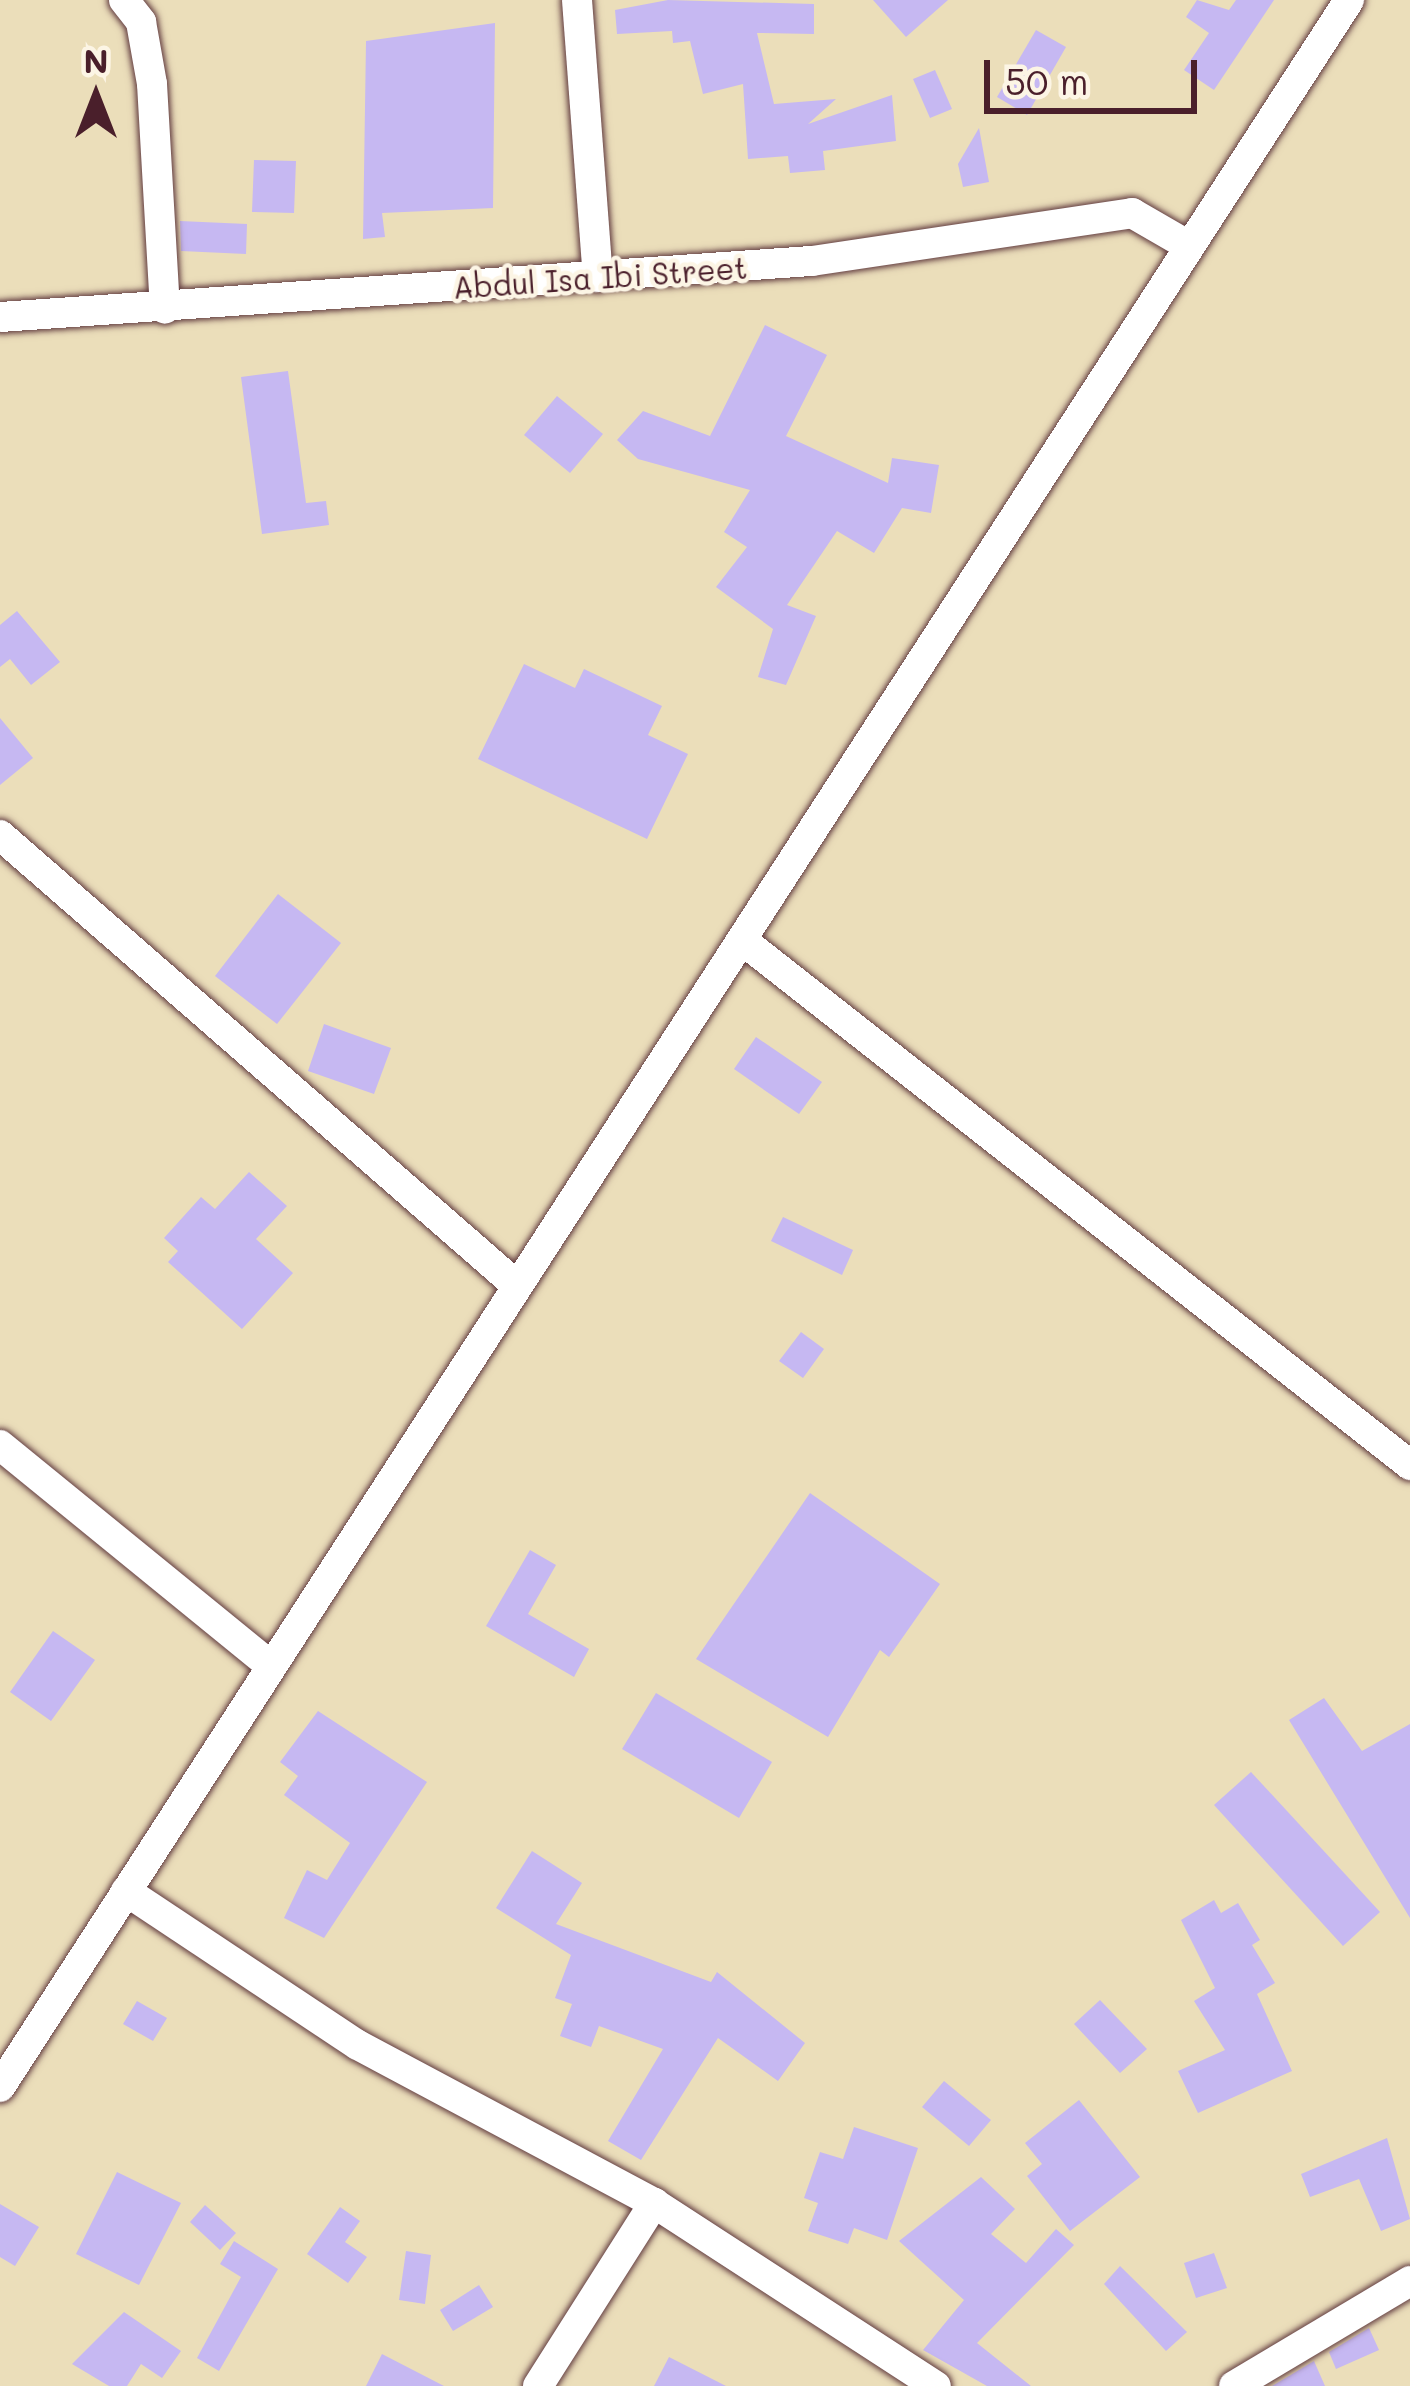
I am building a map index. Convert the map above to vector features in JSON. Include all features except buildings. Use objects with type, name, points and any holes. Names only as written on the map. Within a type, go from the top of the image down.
[{"type":"street","points":[[124,0],[141,22],[152,85],[165,309]]},
{"type":"street","points":[[578,0],[598,277]]},
{"type":"street","points":[[0,2087],[514,1284],[1349,0]]},
{"type":"street","name":"Abdul Isa Ibi Street","points":[[0,316],[165,309],[945,247],[1132,213],[1189,247]]},
{"type":"street","points":[[0,836],[514,1284]]},
{"type":"street","points":[[742,940],[1410,1465]]},
{"type":"street","points":[[0,1445],[272,1666]]},
{"type":"street","points":[[126,1891],[358,2045],[654,2203],[935,2386]]},
{"type":"street","points":[[538,2386],[654,2203]]},
{"type":"street","points":[[1234,2386],[1410,2281]]}]
